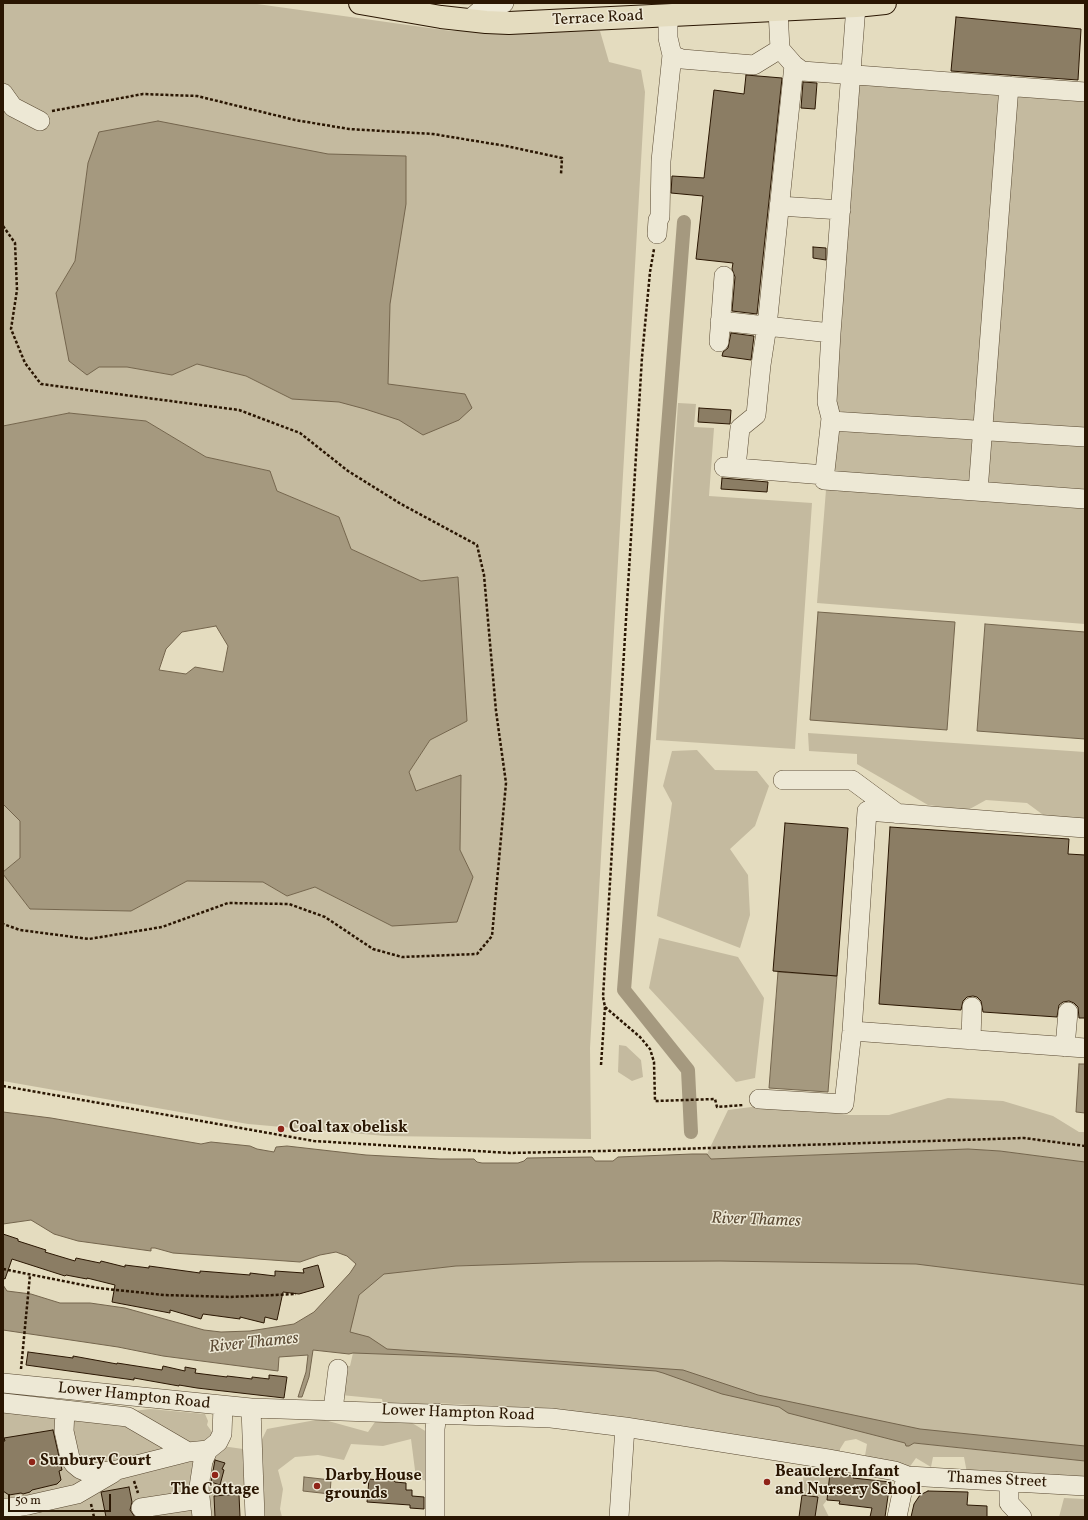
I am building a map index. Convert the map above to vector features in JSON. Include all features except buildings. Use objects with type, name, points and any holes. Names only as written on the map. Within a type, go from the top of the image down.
[{"type":"main road","name":"Terrace Road","points":[[360,3],[441,17],[509,23],[856,6],[885,3]]},
{"type":"street","points":[[469,20],[482,9],[504,3]]},
{"type":"street","points":[[856,6],[831,333],[828,402],[831,421],[824,480],[1085,500]]},
{"type":"street","points":[[778,10],[780,49],[794,65],[802,71],[1085,92]]},
{"type":"street","points":[[657,234],[658,220],[660,217],[660,160],[672,55],[668,38],[668,15]]},
{"type":"street","points":[[672,55],[682,59],[754,65],[780,49]]},
{"type":"street","points":[[794,65],[767,326],[756,415],[740,428],[730,467],[825,475]]},
{"type":"street","points":[[978,491],[1009,86]]},
{"type":"street","points":[[3,93],[13,107],[40,121]]},
{"type":"street","points":[[779,206],[841,210]]},
{"type":"street","points":[[719,342],[724,276]]},
{"type":"street","points":[[720,321],[831,333]]},
{"type":"street","points":[[831,421],[1085,437]]},
{"type":"street","points":[[783,780],[852,780],[898,814]]},
{"type":"street","points":[[759,1099],[844,1104],[852,1032],[867,811],[1085,828]]},
{"type":"street","points":[[971,1040],[972,1007]]},
{"type":"street","points":[[1064,1047],[1068,1012]]},
{"type":"street","points":[[852,1032],[1085,1048]]},
{"type":"street","points":[[333,1410],[338,1369]]},
{"type":"street","name":"Lower Hampton Road","points":[[12,1384],[251,1408],[551,1418],[625,1427],[888,1469],[908,1476]]},
{"type":"street","points":[[3,1403],[128,1417],[188,1452]]},
{"type":"street","points":[[141,1508],[201,1508],[199,1487],[203,1461],[208,1450],[218,1442],[222,1434],[223,1406]]},
{"type":"street","points":[[251,1408],[254,1517]]},
{"type":"street","points":[[65,1410],[64,1431],[70,1458],[74,1464],[87,1472],[95,1473],[120,1469],[188,1452],[208,1450]]},
{"type":"street","points":[[435,1517],[435,1429],[437,1413]]},
{"type":"street","points":[[619,1517],[625,1427]]},
{"type":"street","points":[[3,1509],[77,1494],[120,1469]]},
{"type":"street","points":[[897,1517],[903,1488],[908,1476]]},
{"type":"street","name":"Thames Street","points":[[908,1476],[1085,1486]]},
{"type":"street","points":[[1009,1481],[1009,1503],[1022,1517]]},
{"type":"path","points":[[40,121],[45,112],[143,94],[197,96],[295,120],[349,129],[433,134],[506,146],[562,158],[561,174]]},
{"type":"path","points":[[3,226],[15,243],[17,290],[11,330],[24,363],[42,384],[239,410],[300,433],[348,471],[401,504],[477,545],[484,575],[496,711],[506,783],[492,936],[477,954],[402,957],[373,949],[325,917],[289,904],[228,903],[162,927],[89,939],[20,930],[3,924]]},
{"type":"path","points":[[601,1065],[605,1007],[603,989],[642,357],[650,272],[657,234]]},
{"type":"path","points":[[605,1007],[640,1037],[650,1049],[654,1062],[654,1101],[715,1099],[717,1108],[753,1104],[759,1099]]},
{"type":"path","points":[[3,1086],[314,1142],[510,1153],[1024,1138],[1085,1146]]},
{"type":"path","points":[[3,1269],[98,1288],[164,1295],[230,1297],[296,1294]]},
{"type":"path","points":[[12,1384],[22,1345],[30,1275]]},
{"type":"path","points":[[120,1469],[132,1476],[137,1486],[141,1508]]},
{"type":"shaded area","points":[[3,3],[250,3],[451,31],[600,31],[609,62],[641,70],[645,92],[590,1048],[591,1139],[386,1136],[248,1124],[3,1081],[3,874],[30,909],[131,911],[187,881],[263,882],[287,896],[315,887],[392,926],[473,877],[460,850],[461,775],[415,791],[409,772],[430,740],[467,721],[458,577],[421,581],[351,549],[339,517],[277,491],[270,471],[206,457],[146,421],[69,413],[3,426]],"holes":[[[88,163],[292,399],[246,376],[197,364],[172,375],[127,367],[99,367],[56,293],[75,261]]]},
{"type":"shaded area","points":[[450,3],[594,3],[464,5]]},
{"type":"shaded area","points":[[859,75],[1085,96],[1085,624],[817,603]]},
{"type":"shaded area","points":[[678,403],[696,404],[694,427],[714,428],[709,496],[812,503],[795,749],[656,740]]},
{"type":"shaded area","points":[[808,733],[1085,752],[1085,820],[1046,817],[1027,803],[986,800],[968,810],[928,805],[857,764],[857,754],[809,751]]},
{"type":"shaded area","points":[[697,750],[715,770],[757,771],[769,786],[755,826],[730,849],[748,875],[750,915],[740,948],[657,916],[672,803],[663,786],[672,751]]},
{"type":"shaded area","points":[[3,804],[20,821],[20,858],[3,872]]},
{"type":"shaded area","points":[[659,938],[738,957],[764,998],[755,1078],[736,1082],[649,988]]},
{"type":"shaded area","points":[[619,1045],[626,1046],[641,1060],[643,1077],[632,1081],[618,1072]]},
{"type":"shaded area","points":[[948,1098],[1003,1101],[1053,1116],[1079,1132],[1085,1132],[1085,1162],[1000,1151],[968,1149],[711,1159],[707,1154],[728,1110],[775,1104],[849,1115],[889,1115]]},
{"type":"shaded area","points":[[644,1255],[925,1263],[933,1266],[1085,1285],[1085,1459],[1062,1458],[1085,1461],[1085,1481],[967,1473],[964,1457],[933,1457],[931,1467],[916,1458],[906,1472],[864,1462],[867,1444],[856,1439],[845,1441],[840,1449],[840,1454],[679,1426],[673,1430],[665,1424],[554,1409],[434,1403],[434,1410],[384,1408],[382,1399],[341,1395],[346,1366],[350,1366],[353,1353],[337,1339],[349,1307],[381,1257],[401,1272],[456,1266]],"holes":[[[748,1392],[758,1395],[778,1406],[746,1400]],[[833,1424],[922,1430],[1024,1455],[914,1443],[909,1446],[905,1443]]]},
{"type":"shaded area","points":[[3,1396],[133,1411],[150,1409],[205,1414],[208,1421],[207,1425],[222,1446],[243,1449],[246,1486],[227,1488],[226,1517],[3,1517]]},
{"type":"shaded area","points":[[321,1419],[368,1432],[377,1419],[412,1423],[432,1435],[430,1482],[416,1478],[411,1439],[383,1446],[351,1444],[344,1460],[318,1455],[295,1457],[278,1470],[283,1489],[280,1509],[282,1517],[265,1517],[263,1486],[249,1466],[267,1429]]},
{"type":"shaded area","points":[[804,1468],[827,1471],[830,1473],[827,1500],[823,1505],[829,1517],[815,1517],[818,1497],[802,1495]]},
{"type":"shaded area","points":[[1064,1498],[1085,1499],[1085,1517],[1059,1517]]},
{"type":"water","points":[[158,121],[328,154],[406,156],[406,204],[390,304],[388,384],[465,394],[472,408],[459,420],[423,435],[399,420],[365,409],[339,402],[292,399],[246,376],[197,364],[172,375],[127,367],[99,367],[87,375],[69,361],[56,293],[75,261],[88,163],[99,132]]},
{"type":"water","points":[[69,413],[146,421],[206,457],[270,471],[277,491],[339,517],[351,549],[421,581],[458,577],[467,721],[430,740],[409,772],[416,791],[461,775],[460,850],[473,877],[457,922],[392,926],[315,887],[287,896],[263,882],[187,881],[131,911],[30,909],[3,874],[3,872],[20,858],[20,821],[3,804],[3,426]],"holes":[[[216,626],[228,646],[223,672],[195,667],[186,674],[159,670],[166,649],[182,632]]]},
{"type":"water","points":[[818,612],[955,622],[947,730],[810,720]]},
{"type":"water","points":[[985,624],[1085,632],[1085,739],[977,731]]},
{"type":"water","points":[[778,972],[837,976],[828,1092],[769,1088]]},
{"type":"water","points":[[1079,1064],[1085,1064],[1085,1113],[1076,1112]]},
{"type":"water","name":"River Thames","points":[[3,1112],[51,1118],[201,1144],[211,1142],[250,1146],[257,1149],[274,1152],[276,1147],[287,1146],[366,1155],[440,1159],[474,1159],[477,1162],[482,1163],[518,1163],[527,1158],[592,1157],[595,1161],[613,1161],[618,1157],[707,1154],[711,1159],[968,1149],[1000,1151],[1085,1162],[1085,1285],[916,1264],[720,1261],[579,1262],[456,1266],[384,1274],[359,1295],[350,1332],[369,1337],[387,1349],[683,1370],[758,1395],[920,1429],[1085,1446],[1085,1461],[914,1443],[906,1446],[905,1443],[788,1413],[779,1407],[722,1394],[656,1371],[463,1357],[349,1354],[313,1350],[309,1377],[302,1397],[298,1397],[306,1372],[308,1355],[279,1357],[278,1371],[163,1356],[118,1347],[3,1330],[3,1285],[7,1291],[31,1294],[60,1303],[90,1303],[125,1308],[204,1330],[221,1332],[250,1331],[294,1324],[314,1312],[350,1273],[356,1264],[347,1256],[336,1252],[320,1255],[300,1262],[173,1253],[155,1248],[151,1248],[151,1251],[78,1241],[54,1234],[31,1220],[3,1224]]},
{"type":"water","name":"Darby House grounds","points":[[304,1477],[331,1480],[330,1494],[303,1491]]},
{"type":"waterway","points":[[684,222],[624,990],[688,1070],[691,1132]]},
{"type":"place","name":"Coal tax obelisk","points":[[281,1129]]},
{"type":"place","name":"Sunbury Court","points":[[32,1462]]},
{"type":"place","name":"The Cottage","points":[[215,1475]]},
{"type":"place","name":"Beauclerc Infant and Nursery School","points":[[767,1482]]},
{"type":"place","name":"Darby House grounds","points":[[317,1486]]}]
